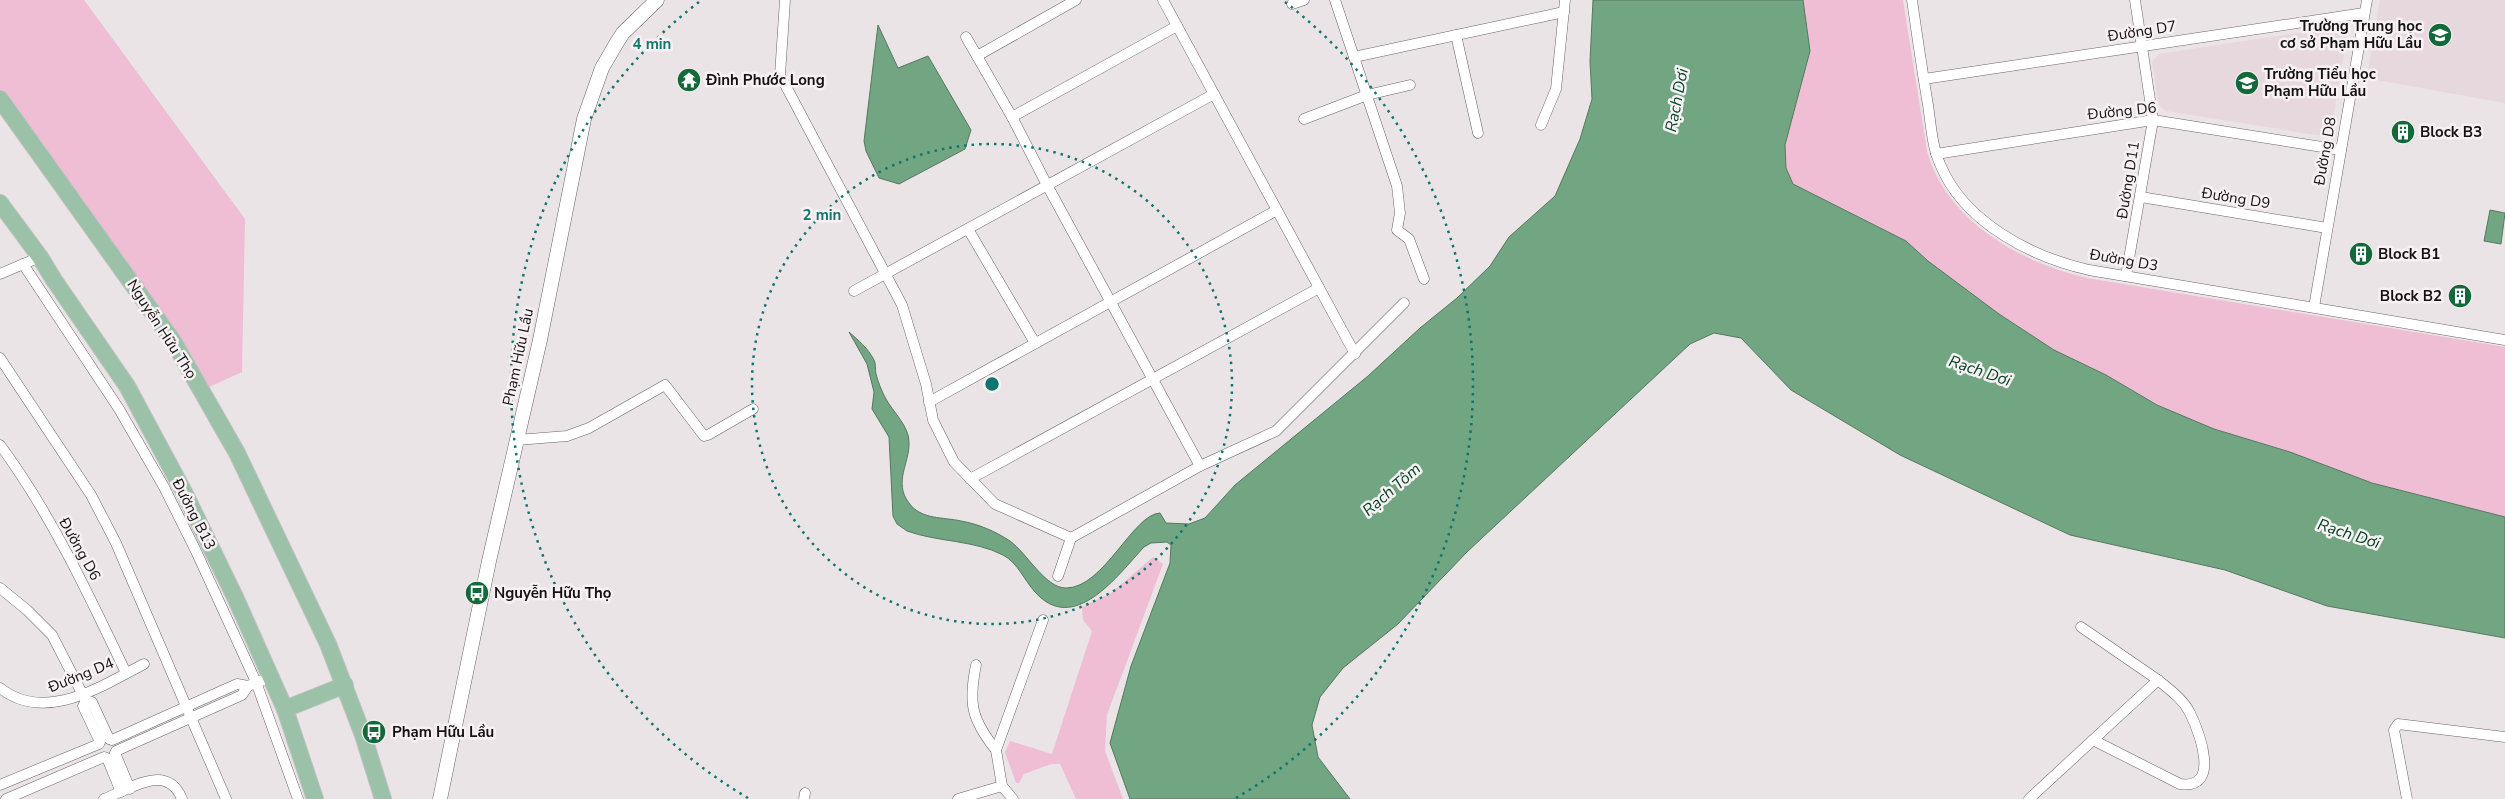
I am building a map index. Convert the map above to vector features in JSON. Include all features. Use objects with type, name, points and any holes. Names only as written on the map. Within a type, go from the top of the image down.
[{"type":"main road","name":"Phạm Hữu Lầu","points":[[440,799],[489,561],[517,440],[589,102],[602,68],[616,44],[628,28],[657,0]]},
{"type":"main road","name":"Nguyễn Hữu Thọ","points":[[0,99],[173,341],[237,453],[328,644],[345,685],[382,799]]},
{"type":"main road","points":[[0,203],[40,256],[54,280],[127,386],[211,546],[258,682],[285,708],[315,799]]},
{"type":"main road","points":[[285,708],[345,685]]},
{"type":"street","points":[[785,0],[780,74],[902,305],[922,370],[933,420],[949,454],[954,462],[996,504],[1071,538]]},
{"type":"street","points":[[977,56],[1076,0]]},
{"type":"street","points":[[1163,0],[1355,354]]},
{"type":"street","points":[[1292,4],[1304,0]]},
{"type":"street","points":[[1335,0],[1397,186],[1400,213],[1397,230],[1409,239],[1424,279]]},
{"type":"street","points":[[1541,125],[1556,89],[1565,0]]},
{"type":"street","name":"Đường D3","points":[[1913,0],[1936,154],[1943,171],[1954,188],[1972,209],[2004,234],[2031,251],[2058,262],[2126,276],[2505,340]]},
{"type":"street","name":"Đường D11","points":[[2126,276],[2153,120],[2135,0]]},
{"type":"street","name":"Đường D8","points":[[2314,307],[2367,0]]},
{"type":"street","points":[[1354,57],[1564,12]]},
{"type":"street","name":"Đường D7","points":[[1924,79],[2364,13]]},
{"type":"street","points":[[1012,117],[1177,26]]},
{"type":"street","points":[[1456,35],[1478,133]]},
{"type":"street","points":[[966,37],[1012,117],[1047,186],[1200,466]]},
{"type":"street","points":[[1304,119],[1367,96],[1410,85]]},
{"type":"street","points":[[854,291],[1214,94]]},
{"type":"street","name":"Đường D6","points":[[1936,154],[2153,120],[2341,150]]},
{"type":"street","name":"Đường D9","points":[[2141,197],[2327,228]]},
{"type":"street","points":[[929,402],[1277,210]]},
{"type":"street","points":[[968,229],[1035,343]]},
{"type":"street","points":[[0,274],[40,256]]},
{"type":"street","name":"Đường B13","points":[[24,264],[119,409],[164,487],[196,549],[258,682],[298,799]]},
{"type":"street","points":[[970,479],[1319,288]]},
{"type":"street","points":[[1058,576],[1071,538],[1200,466],[1276,431],[1404,303]]},
{"type":"street","points":[[0,358],[91,495],[116,543],[188,706],[226,799]]},
{"type":"street","points":[[517,440],[567,436],[589,428],[665,386],[669,388],[704,436],[708,436],[753,409]]},
{"type":"street","name":"Đường D6","points":[[0,445],[21,476],[69,560],[126,673]]},
{"type":"street","points":[[0,588],[27,610],[52,635],[84,697],[92,702],[105,741],[99,753],[110,754]]},
{"type":"street","points":[[996,750],[1043,620]]},
{"type":"street","points":[[2082,627],[2158,680],[2182,700],[2190,713],[2205,761],[2204,772],[2200,780],[2193,785],[2180,784],[2093,740]]},
{"type":"street","name":"Đường D4","points":[[0,688],[20,700],[40,704],[53,704],[84,697],[144,664]]},
{"type":"street","points":[[976,666],[972,687],[974,710],[980,729],[996,750],[1002,786],[1013,799]]},
{"type":"street","points":[[2029,799],[2158,680]]},
{"type":"street","points":[[0,785],[237,684],[258,682]]},
{"type":"street","points":[[6,799],[242,695],[258,682]]},
{"type":"street","points":[[2407,799],[2394,730],[2398,724],[2505,737]]},
{"type":"street","points":[[105,741],[116,744],[110,754]]},
{"type":"street","points":[[110,754],[125,790]]},
{"type":"street","points":[[104,799],[144,782],[165,779],[173,784],[182,799]]},
{"type":"street","points":[[958,799],[1002,786]]},
{"type":"shaded area","points":[[0,0],[84,0],[245,219],[242,372],[209,387],[80,200],[0,89]]},
{"type":"shaded area","points":[[1803,0],[1903,0],[1927,151],[1937,176],[1951,198],[1969,218],[1989,235],[2012,250],[2037,262],[2087,278],[2505,347],[2505,517],[2372,483],[2290,452],[2214,429],[2157,405],[2106,375],[2054,350],[1999,314],[1928,261],[1906,241],[1793,184],[1786,168],[1785,145],[1810,51]]},
{"type":"shaded area","name":"Trường Trung học cơ sở Phạm Hữu Lầu","points":[[2380,0],[2505,0],[2505,103],[2376,80],[2368,71]]},
{"type":"shaded area","name":"Trường Tiểu học Phạm Hữu Lầu","points":[[2336,27],[2347,37],[2331,129],[2322,136],[2166,111],[2159,105],[2152,62],[2159,54]]},
{"type":"shaded area","points":[[1153,557],[1163,564],[1107,715],[1105,751],[1123,799],[1076,799],[1060,764],[1051,764],[1024,774],[1019,783],[1016,783],[1005,752],[1010,741],[1052,754],[1092,631],[1083,620],[1082,607],[1111,593]]},
{"type":"water","points":[[1593,0],[1803,0],[1810,51],[1785,145],[1786,168],[1793,184],[1906,241],[1928,261],[1999,314],[2054,350],[2106,375],[2157,405],[2214,429],[2290,452],[2372,483],[2505,517],[2505,638],[2327,606],[2225,570],[2070,535],[1900,455],[1791,390],[1741,338],[1714,333],[1690,344],[1467,552],[1398,624],[1343,668],[1320,697],[1312,725],[1318,757],[1350,799],[1130,799],[1110,743],[1131,666],[1170,563],[1171,545],[1167,542],[1151,543],[1144,547],[1108,585],[1094,596],[1080,604],[1065,607],[1050,604],[1035,592],[1017,567],[1003,555],[980,546],[919,535],[907,531],[897,524],[893,516],[889,437],[872,409],[874,392],[867,364],[849,332],[863,344],[872,356],[883,393],[906,430],[909,450],[903,472],[902,488],[909,503],[926,515],[967,522],[992,531],[1016,546],[1036,569],[1051,582],[1066,588],[1080,585],[1105,565],[1139,525],[1150,517],[1160,513],[1166,523],[1189,524],[1205,518],[1235,485],[1368,376],[1420,328],[1457,298],[1490,266],[1509,237],[1555,196],[1580,139],[1592,99],[1590,61]]},
{"type":"water","points":[[878,25],[898,68],[928,56],[971,130],[965,149],[899,184],[879,178],[866,151],[864,141]]},
{"type":"water","points":[[2490,210],[2505,213],[2501,244],[2484,241]]},
{"type":"place","name":"Trường Trung học cơ sở Phạm Hữu Lầu","points":[[2440,35]]},
{"type":"place","name":"Đình Phước Long","points":[[689,80]]},
{"type":"place","name":"Trường Tiểu học Phạm Hữu Lầu","points":[[2247,83]]},
{"type":"place","name":"Block B3","points":[[2403,132]]},
{"type":"place","name":"Block B1","points":[[2361,254]]},
{"type":"place","name":"Block B2","points":[[2460,296]]},
{"type":"place","name":"Nguyễn Hữu Thọ","points":[[477,593]]},
{"type":"place","name":"Phạm Hữu Lầu","points":[[374,732]]},
{"type":"water label","name":"Rạch Dơi","points":[[1676,100]]},
{"type":"water label","name":"Rạch Dơi","points":[[1980,370]]},
{"type":"water label","name":"Rạch Tôm","points":[[1391,489]]},
{"type":"water label","name":"Rạch Dơi","points":[[2349,533]]}]
